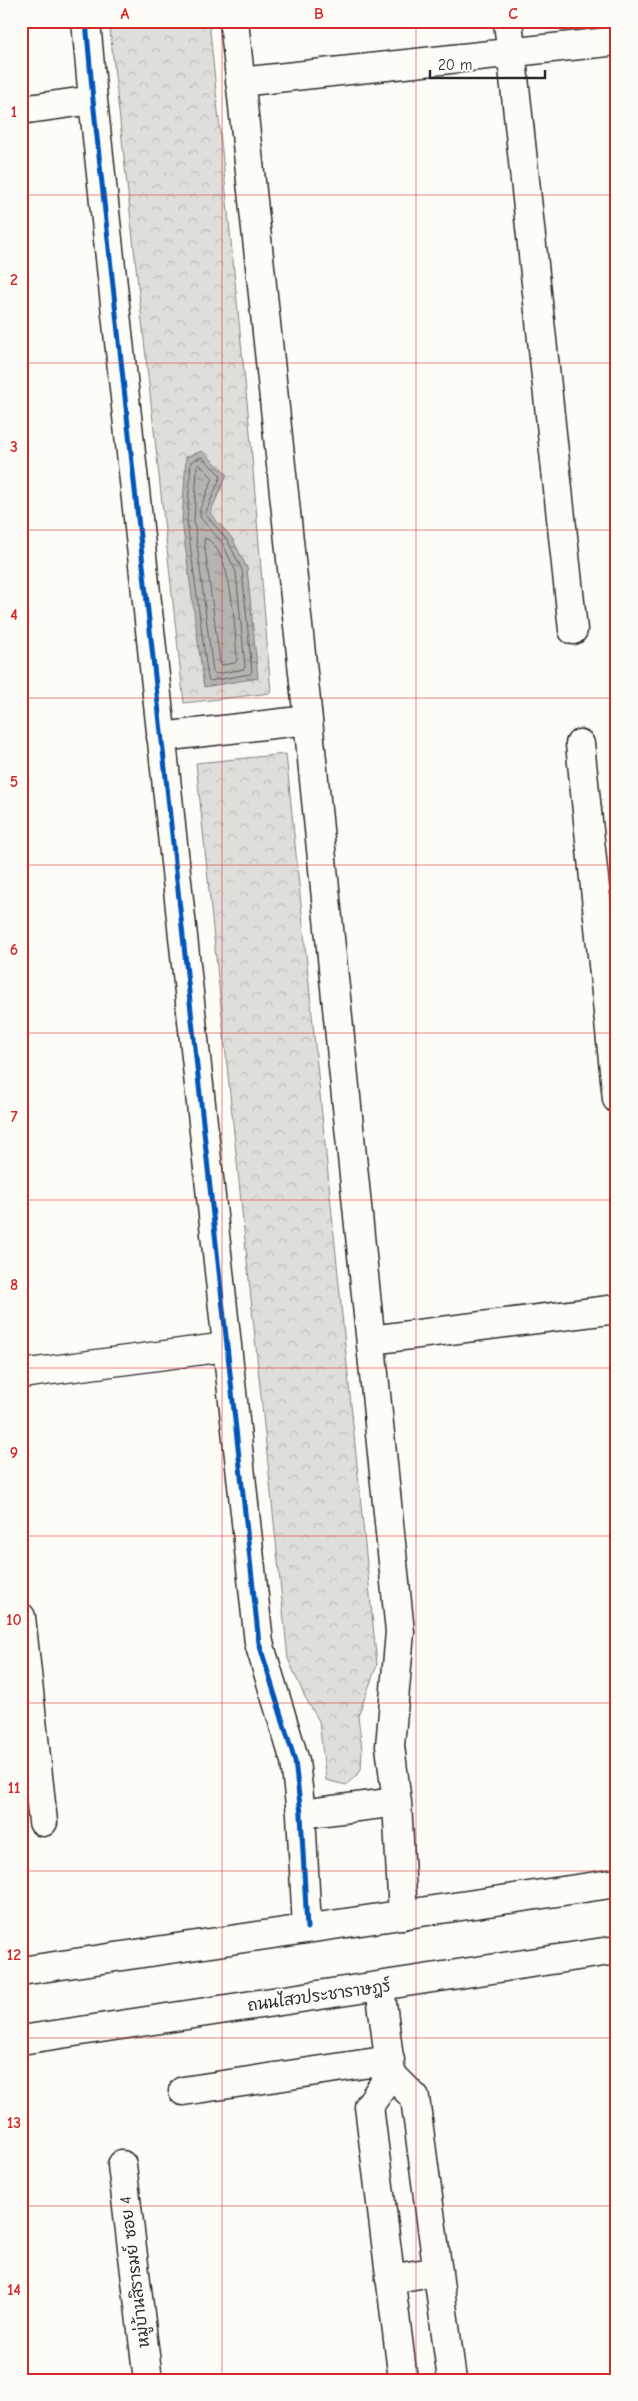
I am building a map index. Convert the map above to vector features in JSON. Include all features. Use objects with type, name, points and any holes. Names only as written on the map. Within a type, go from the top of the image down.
[{"type":"street","points":[[86,21],[92,100],[259,1643],[295,1761],[301,1814],[307,1928]]},
{"type":"street","points":[[234,21],[308,720],[400,1632],[390,1746],[397,1802],[403,1915]]},
{"type":"street","points":[[508,21],[573,630]]},
{"type":"street","points":[[240,82],[617,42]]},
{"type":"street","points":[[21,110],[92,100]]},
{"type":"street","points":[[161,737],[308,720]]},
{"type":"street","points":[[580,744],[617,1099]]},
{"type":"street","points":[[370,1340],[617,1309]]},
{"type":"street","points":[[21,1374],[226,1347]]},
{"type":"street","points":[[21,1617],[43,1822]]},
{"type":"street","points":[[301,1814],[397,1802]]},
{"type":"street","points":[[21,1971],[617,1883]]},
{"type":"street","name":"ถนนไสวประชาราษฎร์","points":[[21,2040],[617,1950]]},
{"type":"street","points":[[380,1987],[390,2067],[415,2098],[452,2380]]},
{"type":"street","points":[[183,2091],[390,2067]]},
{"type":"street","points":[[390,2067],[369,2106],[403,2380]]},
{"type":"street","name":"หมู่บ้านสิรารมย์ ซอย 4","points":[[122,2165],[148,2380]]},
{"type":"street","points":[[390,2279],[438,2271]]},
{"type":"green space","points":[[109,21],[209,21],[250,432],[271,693],[184,703]]},
{"type":"green space","points":[[286,754],[377,1665],[358,1716],[362,1749],[361,1771],[346,1785],[326,1780],[319,1721],[305,1697],[288,1659],[196,763]]},
{"type":"water","points":[[202,451],[227,474],[210,513],[232,538],[247,568],[258,678],[204,687],[182,522],[186,457]]},
{"type":"cycle path","points":[[86,21],[259,1643],[295,1761],[301,1814],[307,1928]]}]
